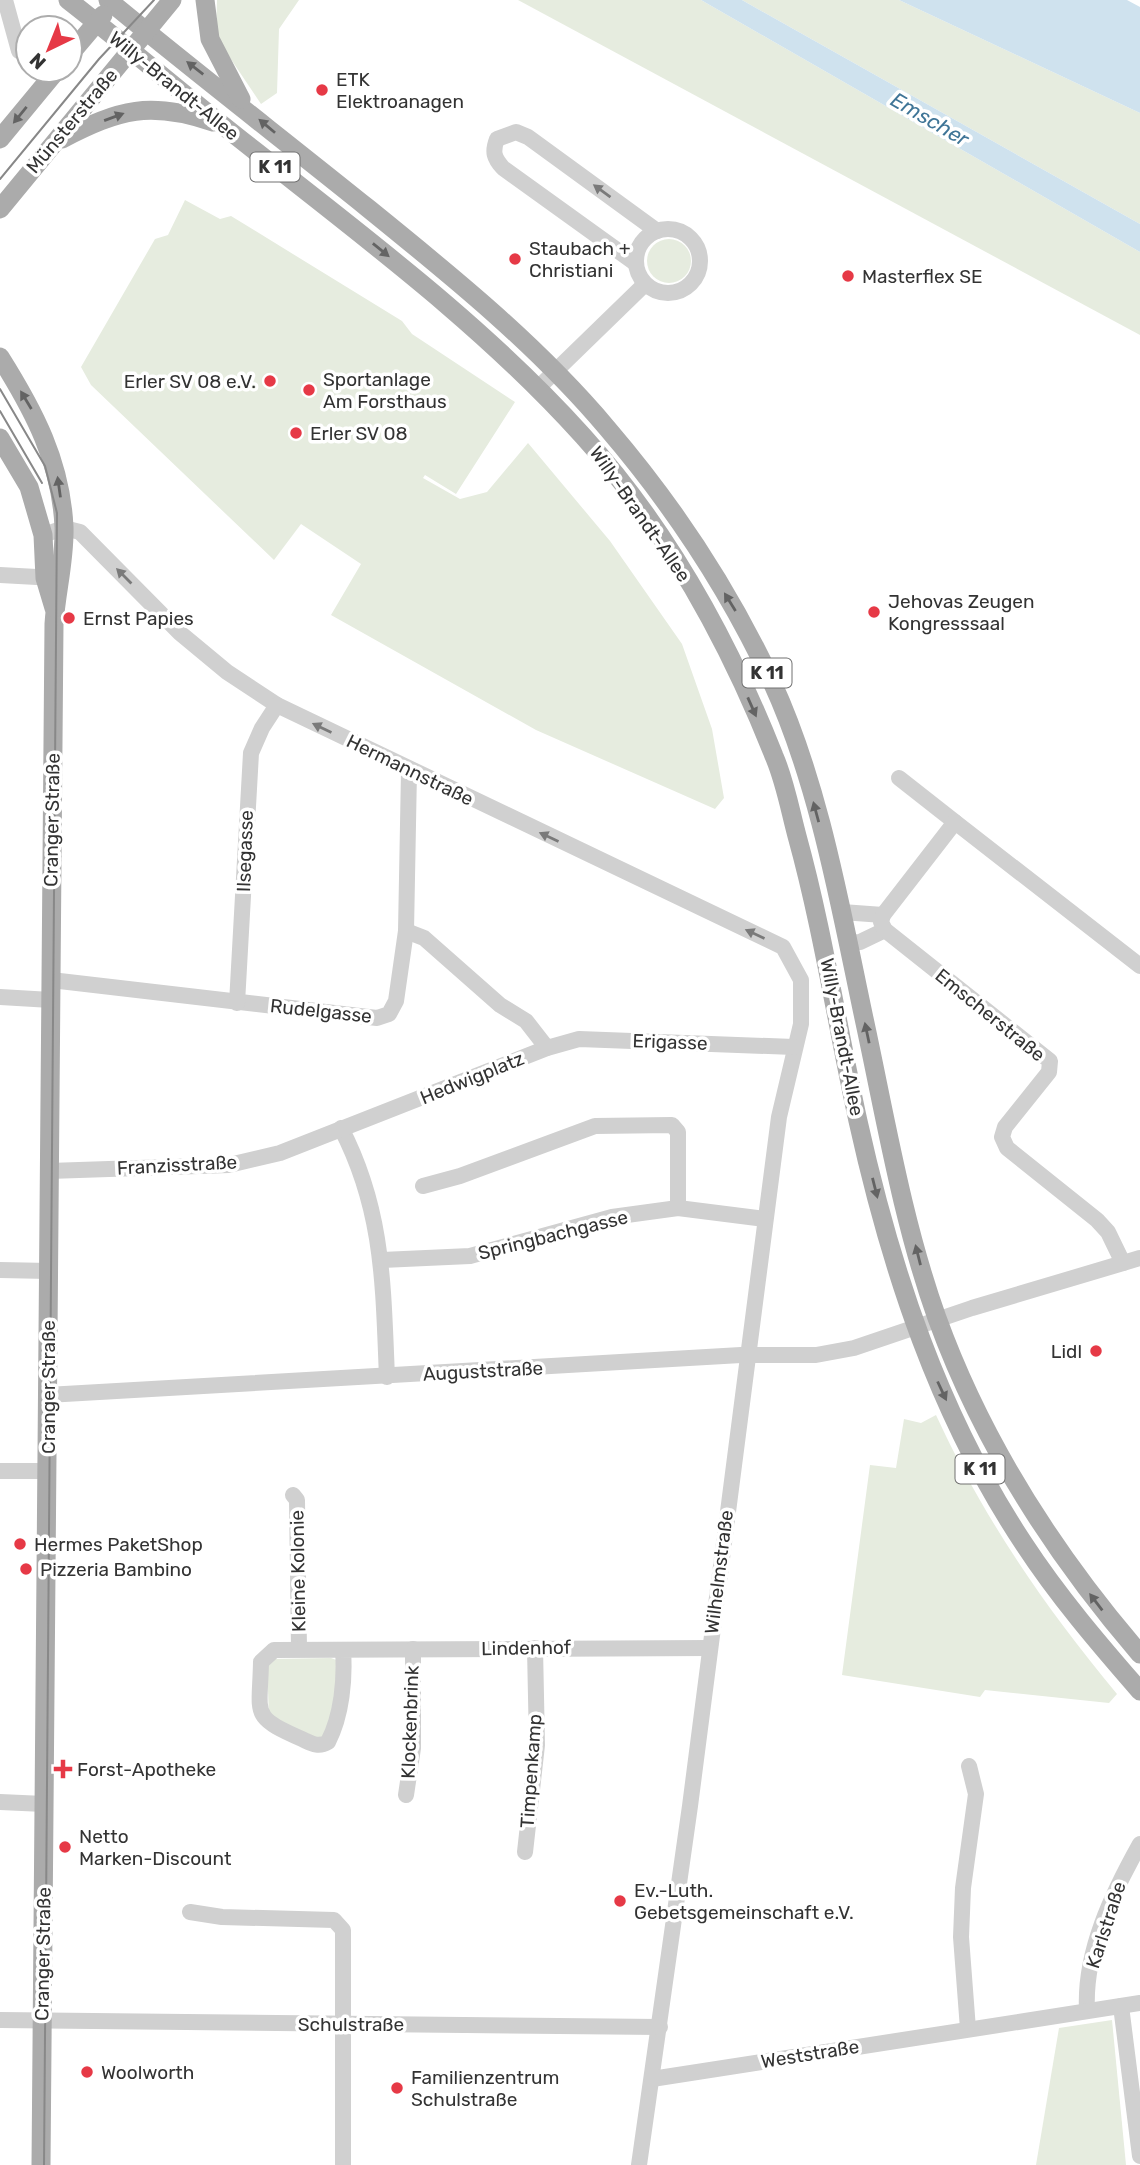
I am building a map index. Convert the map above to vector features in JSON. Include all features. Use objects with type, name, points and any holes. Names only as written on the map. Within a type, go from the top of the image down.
[{"type":"main road","name":"Willy-Brandt-Allee","points":[[68,0],[421,283],[538,388],[588,441],[654,528],[716,628],[776,760],[811,886],[859,1122],[879,1205],[916,1328],[975,1461],[1022,1542],[1063,1600],[1140,1691]]},
{"type":"main road","name":"Münsterstraße","points":[[0,209],[172,0]]},
{"type":"main road","points":[[205,0],[210,39],[244,106]]},
{"type":"main road","name":"Willy-Brandt-Allee","points":[[113,1],[462,284],[555,372],[606,427],[675,513],[736,611],[774,686],[804,767],[842,912],[911,1227],[938,1320],[1017,1487],[1093,1598],[1140,1654]]},
{"type":"main road","points":[[84,37],[113,1]]},
{"type":"main road","points":[[0,139],[45,84]]},
{"type":"main road","points":[[52,145],[85,128],[132,110],[159,109],[223,125]]},
{"type":"main road","name":"Cranger Straße","points":[[0,357],[31,407],[48,445],[58,478],[64,528],[53,578]]},
{"type":"main road","name":"Cranger Straße","points":[[0,438],[29,488],[53,578],[55,609],[41,2165]]},
{"type":"street","points":[[5,0],[14,33]]},
{"type":"street","points":[[635,263],[645,240],[657,231],[671,229],[688,237],[695,244],[700,264],[691,283],[683,290],[662,293],[645,284],[635,263],[503,168],[494,159],[493,149],[497,139],[516,132],[528,137],[657,231]]},
{"type":"street","points":[[538,388],[645,284]]},
{"type":"street","points":[[43,535],[64,528]]},
{"type":"street","name":"Hermannstraße","points":[[64,528],[80,532],[180,633],[227,672],[277,705],[409,771],[783,947],[801,980]]},
{"type":"street","points":[[0,575],[53,578]]},
{"type":"street","name":"Ilsegasse","points":[[237,1003],[251,753],[262,728],[277,705]]},
{"type":"street","name":"Rudelgasse","points":[[0,997],[51,990],[237,1003],[377,1018],[389,1014],[397,1001],[406,931],[409,771]]},
{"type":"street","points":[[899,778],[1140,966]]},
{"type":"street","points":[[848,943],[860,942],[884,922],[955,822]]},
{"type":"street","points":[[842,912],[884,922]]},
{"type":"street","name":"Emscherstraße","points":[[884,922],[1049,1061],[1049,1072],[1005,1127],[1002,1137],[1007,1149],[1097,1220],[1108,1232],[1124,1264]]},
{"type":"street","name":"Hedwigplatz","points":[[341,1128],[547,1048],[526,1021],[500,1005],[424,938],[406,931]]},
{"type":"street","name":"Wilhelmstraße","points":[[639,2165],[660,2027],[779,1117],[801,1024],[801,980]]},
{"type":"street","name":"Erigasse","points":[[547,1048],[579,1039],[794,1047]]},
{"type":"street","points":[[423,1186],[460,1176],[596,1126],[672,1125],[678,1132],[678,1208]]},
{"type":"street","points":[[341,1128],[374,1212],[382,1260],[387,1377]]},
{"type":"street","name":"Franzisstraße","points":[[49,1171],[229,1165],[280,1153],[341,1128]]},
{"type":"street","name":"Springbachgasse","points":[[382,1260],[470,1256],[612,1217],[678,1208],[765,1219]]},
{"type":"street","points":[[916,1328],[1140,1258]]},
{"type":"street","points":[[0,1270],[49,1271]]},
{"type":"street","name":"Auguststraße","points":[[47,1395],[748,1355],[816,1355],[854,1348],[916,1328]]},
{"type":"street","points":[[0,1471],[48,1471]]},
{"type":"street","name":"Kleine Kolonie","points":[[293,1495],[297,1500],[299,1649]]},
{"type":"street","name":"Timpenkamp","points":[[525,1852],[537,1745],[535,1647]]},
{"type":"street","name":"Lindenhof","points":[[343,1650],[342,1693],[334,1730],[328,1742],[316,1745],[268,1724],[260,1709],[261,1662],[274,1650],[709,1648]]},
{"type":"street","name":"Klockenbrink","points":[[406,1795],[413,1748],[412,1649]]},
{"type":"street","points":[[968,2029],[961,1937],[962,1888],[976,1794],[969,1766]]},
{"type":"street","points":[[0,1802],[44,1804]]},
{"type":"street","name":"Karlstraße","points":[[1087,2010],[1086,1992],[1101,1929],[1114,1892],[1140,1844]]},
{"type":"street","points":[[190,1912],[222,1917],[334,1920],[344,1930],[343,2165]]},
{"type":"street","name":"Weststraße","points":[[652,2079],[1140,2003]]},
{"type":"street","points":[[1121,2006],[1137,2151],[1140,2157]]},
{"type":"street","name":"Schulstraße","points":[[0,2020],[660,2027]]},
{"type":"shaded area","points":[[217,0],[299,0],[279,29],[277,93],[261,104],[216,37]]},
{"type":"shaded area","points":[[518,0],[701,0],[1140,252],[1140,335]]},
{"type":"shaded area","points":[[742,0],[899,0],[1140,113],[1140,224]]},
{"type":"shaded area","points":[[185,200],[220,219],[231,216],[402,321],[412,334],[515,402],[456,494],[425,475],[423,478],[460,499],[487,492],[528,443],[610,541],[682,644],[712,729],[724,798],[715,809],[536,730],[331,615],[361,564],[301,524],[274,560],[91,385],[81,367],[155,239],[168,235]]},
{"type":"shaded area","points":[[669,239],[685,245],[691,261],[685,277],[669,283],[653,277],[647,261],[653,245]]},
{"type":"shaded area","points":[[936,1415],[974,1490],[1017,1560],[1065,1628],[1117,1694],[1109,1703],[985,1690],[980,1697],[842,1675],[870,1465],[896,1468],[904,1419],[921,1423]]},
{"type":"shaded area","points":[[331,1658],[339,1661],[327,1735],[319,1739],[269,1718],[267,1663],[272,1659]]},
{"type":"shaded area","points":[[1112,2020],[1126,2165],[1036,2165],[1059,2028]]},
{"type":"water","name":"Emscher","points":[[701,0],[742,0],[1140,224],[1140,252]]},
{"type":"water","points":[[899,0],[1127,0],[1140,7],[1140,113]]},
{"type":"tram line","points":[[0,179],[99,59],[154,0]]},
{"type":"tram line","points":[[0,389],[45,466],[57,513],[44,2165]]},
{"type":"tram line","points":[[0,411],[42,483]]},
{"type":"place","name":"ETK Elektroanagen","points":[[322,90]]},
{"type":"place","name":"Staubach + Christiani","points":[[515,259]]},
{"type":"place","name":"Masterflex SE","points":[[848,276]]},
{"type":"place","name":"Erler SV 08 e.V.","points":[[270,381]]},
{"type":"place","name":"Sportanlage Am Forsthaus","points":[[309,390]]},
{"type":"place","name":"Erler SV 08","points":[[296,433]]},
{"type":"place","name":"Jehovas Zeugen Kongresssaal","points":[[874,612]]},
{"type":"place","name":"Ernst Papies","points":[[69,618]]},
{"type":"place","name":"Lidl","points":[[1096,1351]]},
{"type":"place","name":"Hermes PaketShop","points":[[20,1544]]},
{"type":"place","name":"Pizzeria Bambino","points":[[26,1569]]},
{"type":"place","name":"Forst-Apotheke","points":[[63,1769]]},
{"type":"place","name":"Netto Marken-Discount","points":[[65,1847]]},
{"type":"place","name":"Ev.-Luth. Gebetsgemeinschaft e.V.","points":[[620,1901]]},
{"type":"place","name":"Woolworth","points":[[87,2072]]},
{"type":"place","name":"Familienzentrum Schulstraße","points":[[397,2088]]}]
